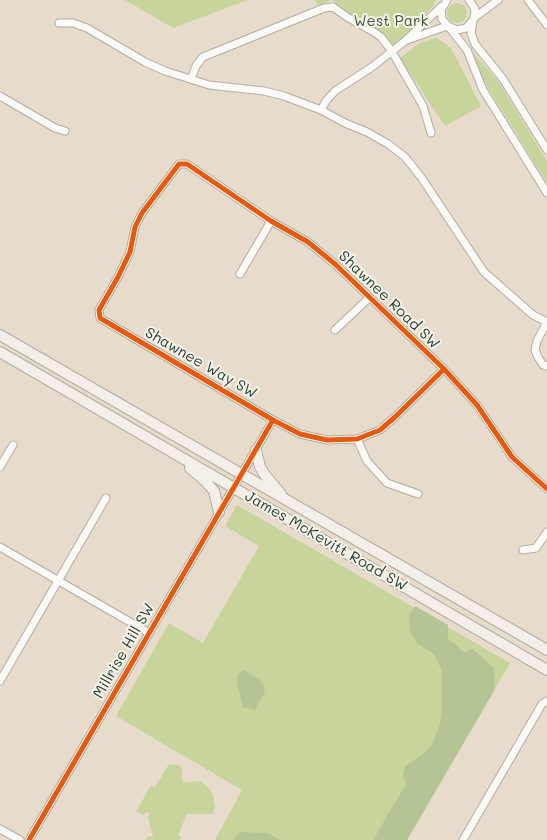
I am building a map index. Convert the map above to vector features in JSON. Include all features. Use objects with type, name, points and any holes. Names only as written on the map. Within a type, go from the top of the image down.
[{"type":"main road","name":"James McKevitt Road SW","points":[[0,335],[547,650]]},
{"type":"main road","name":"James McKevitt Road SW","points":[[0,352],[547,670]]},
{"type":"main road","points":[[256,450],[260,467],[286,500]]},
{"type":"main road","points":[[172,452],[214,491],[220,512]]},
{"type":"street","points":[[479,0],[470,0],[474,9],[471,33],[475,44],[503,79],[546,147]]},
{"type":"street","points":[[404,41],[448,26],[452,29],[466,28],[498,0]]},
{"type":"street","points":[[528,0],[547,25]]},
{"type":"street","points":[[444,2],[441,14],[467,50],[483,90],[547,193]]},
{"type":"street","points":[[321,110],[335,91],[372,67],[404,41],[444,2]]},
{"type":"street","points":[[192,79],[196,66],[203,57],[330,6],[381,37],[391,50],[424,106],[431,133]]},
{"type":"street","points":[[59,23],[77,24],[166,72],[209,84],[264,91],[284,96],[321,110],[388,144],[405,157],[421,177],[484,272],[533,315],[547,322],[537,341],[535,350],[538,358],[547,366]]},
{"type":"street","points":[[0,96],[54,128],[65,132]]},
{"type":"street","name":"Shawnee Way SW","points":[[183,164],[179,164],[142,213],[135,227],[130,252],[99,310],[100,318],[300,434],[327,440],[357,439],[380,430],[444,370]]},
{"type":"street","name":"Shawnee Road SW","points":[[183,164],[187,164],[271,221],[308,242],[335,264],[478,405],[512,457],[547,489]]},
{"type":"street","points":[[240,274],[271,221]]},
{"type":"street","points":[[335,330],[369,298]]},
{"type":"street","name":"Millrise Hill SW","points":[[29,840],[274,420]]},
{"type":"street","points":[[357,439],[367,461],[387,483],[418,494]]},
{"type":"street","points":[[0,467],[13,445]]},
{"type":"street","points":[[0,681],[106,498]]},
{"type":"street","points":[[523,550],[536,548],[547,532]]},
{"type":"street","points":[[0,547],[149,633]]},
{"type":"street","points":[[463,840],[542,704],[547,701]]},
{"type":"street","points":[[0,829],[20,840]]},
{"type":"green space","points":[[125,0],[248,0],[173,28]]},
{"type":"green space","points":[[315,0],[332,0],[317,5]]},
{"type":"green space","name":"West Park","points":[[332,0],[435,0],[434,5],[393,49]]},
{"type":"green space","points":[[457,3],[464,6],[467,13],[464,20],[457,23],[450,20],[447,13],[450,6]]},
{"type":"green space","points":[[437,38],[451,48],[481,106],[445,126],[400,58],[421,42]]},
{"type":"green space","points":[[474,54],[498,81],[547,161],[547,183],[488,88]]},
{"type":"green space","points":[[237,505],[510,663],[407,840],[215,840],[242,790],[116,716],[169,623],[203,643],[259,546],[225,526]]},
{"type":"green space","points":[[415,606],[448,625],[448,639],[464,652],[473,649],[494,668],[494,691],[407,840],[373,840],[406,784],[403,774],[405,766],[426,752],[432,745],[440,724],[442,712],[442,671],[434,654],[418,644],[410,632],[409,616]]},
{"type":"green space","points":[[243,670],[263,682],[265,692],[255,710],[243,707],[237,683],[238,675]]},
{"type":"green space","points":[[169,764],[181,766],[183,783],[200,781],[207,786],[213,795],[215,808],[212,814],[187,814],[178,835],[181,837],[179,840],[146,840],[148,836],[153,837],[148,817],[149,813],[146,812],[143,815],[136,812],[151,785],[155,787]]},
{"type":"green space","points":[[240,832],[268,833],[280,840],[233,840]]},
{"type":"cycle path","points":[[444,369],[380,430],[357,439],[327,440],[300,434],[273,420],[100,318],[99,310],[130,252],[135,227],[142,213],[179,164],[187,164],[271,221],[308,242],[335,264],[444,369],[477,405],[512,457],[547,489]]},
{"type":"cycle path","points":[[29,840],[273,420]]}]
